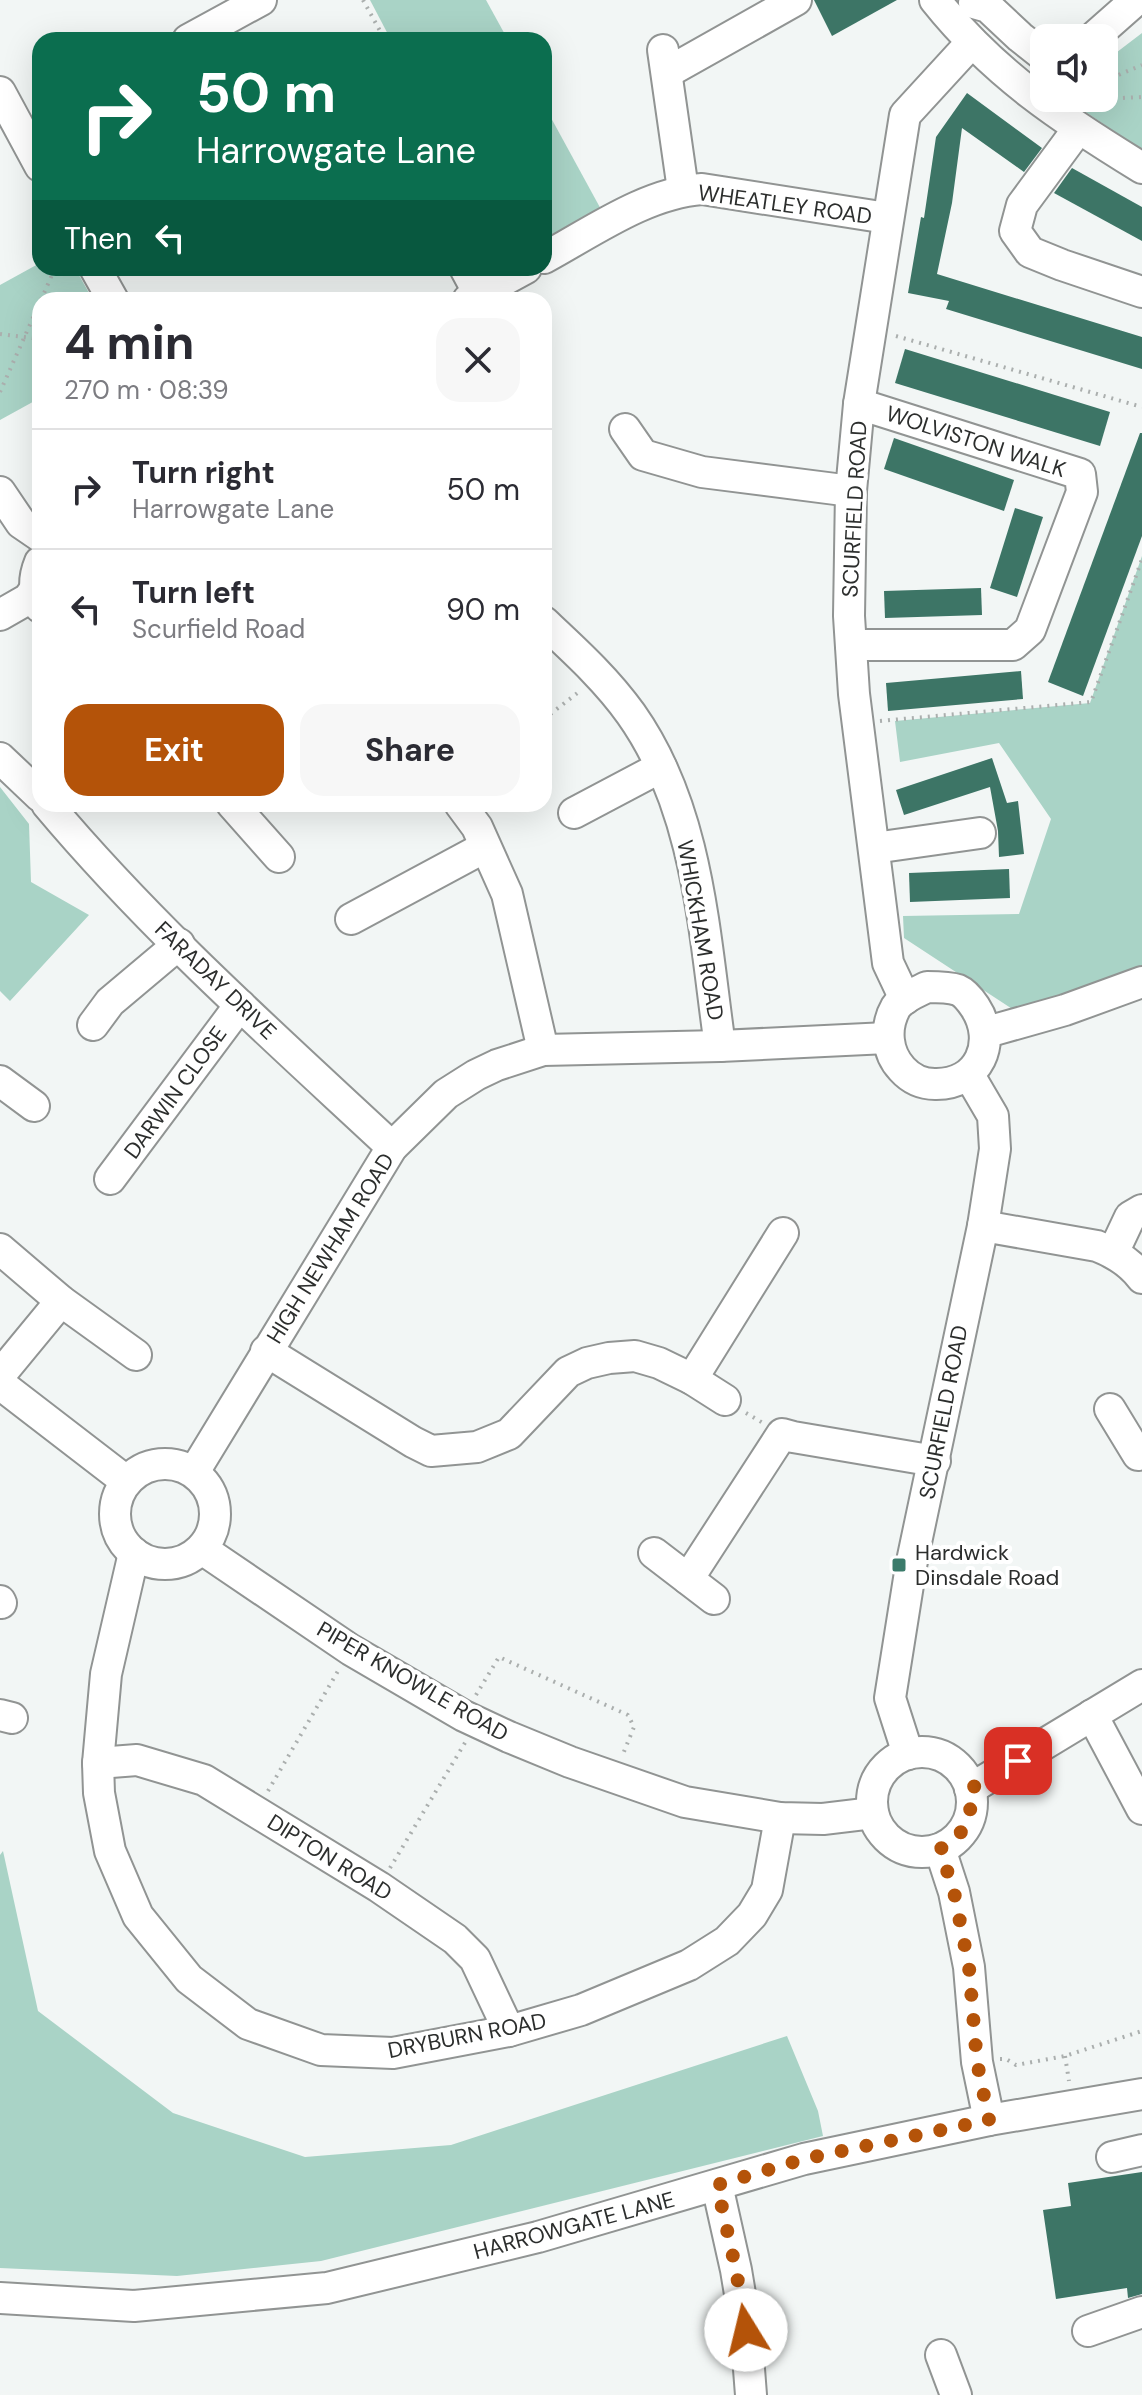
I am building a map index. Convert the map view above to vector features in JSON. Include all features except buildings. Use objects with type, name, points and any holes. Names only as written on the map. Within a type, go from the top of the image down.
[{"type":"street","points":[[203,32],[261,0]]},
{"type":"street","points":[[935,0],[970,17],[1020,87],[1077,114],[1142,168]]},
{"type":"street","points":[[1109,24],[1136,0]]},
{"type":"street","name":"WHEATLEY ROAD","points":[[683,190],[665,61],[795,6]]},
{"type":"street","points":[[970,17],[988,7],[1030,45]]},
{"type":"street","name":"SCURFIELD ROAD","points":[[905,999],[888,963],[858,723],[848,581],[851,491],[859,404],[905,115],[970,17]]},
{"type":"street","points":[[0,92],[31,126]]},
{"type":"street","points":[[1077,114],[1022,205],[1015,231],[1030,252],[1140,300]]},
{"type":"street","name":"WHEATLEY ROAD","points":[[552,254],[652,200],[683,190],[702,189],[887,218]]},
{"type":"street","points":[[471,287],[503,276]]},
{"type":"street","name":"WOLVISTON WALK","points":[[851,645],[1013,645],[1030,630],[1082,492],[1080,474],[859,404]]},
{"type":"street","points":[[627,427],[643,455],[702,472],[851,491]]},
{"type":"street","points":[[0,492],[21,523],[32,531]]},
{"type":"street","points":[[0,615],[28,599],[32,592]]},
{"type":"street","name":"WHICKHAM ROAD","points":[[552,630],[601,676],[632,716],[661,767],[680,816],[697,878],[720,1046]]},
{"type":"street","points":[[0,758],[32,788]]},
{"type":"street","points":[[574,813],[661,767]]},
{"type":"street","name":"FARADAY DRIVE","points":[[54,812],[95,861],[240,1005],[392,1147]]},
{"type":"street","points":[[239,812],[279,857]]},
{"type":"street","points":[[466,812],[477,827],[507,894],[543,1050]]},
{"type":"street","points":[[874,848],[979,832]]},
{"type":"street","points":[[351,919],[485,847]]},
{"type":"street","points":[[93,1025],[110,1002],[179,944]]},
{"type":"street","points":[[987,1032],[1079,1005],[1142,982]]},
{"type":"street","points":[[927,987],[960,991],[972,1002],[987,1032],[978,1064],[969,1075],[945,1084],[923,1084],[907,1074],[893,1059],[887,1038],[896,1007],[905,999],[927,987]]},
{"type":"street","name":"DARWIN CLOSE","points":[[110,1179],[240,1005]]},
{"type":"street","name":"HIGH NEWHAM ROAD","points":[[194,1472],[392,1147],[446,1094],[476,1075],[543,1050],[887,1038]]},
{"type":"street","name":"SCURFIELD ROAD","points":[[908,1754],[890,1698],[911,1566],[983,1226],[995,1149],[993,1116],[969,1075]]},
{"type":"street","points":[[0,1081],[34,1106]]},
{"type":"street","points":[[1113,1253],[1130,1217],[1142,1210]]},
{"type":"street","points":[[983,1226],[1097,1246],[1134,1267],[1142,1278]]},
{"type":"street","points":[[692,1379],[783,1233]]},
{"type":"street","points":[[0,1249],[61,1301],[136,1355]]},
{"type":"street","points":[[0,1375],[61,1301]]},
{"type":"street","points":[[266,1351],[431,1451],[477,1447],[509,1434],[568,1372],[609,1358],[635,1356],[659,1363],[725,1400]]},
{"type":"street","points":[[0,1384],[126,1481]]},
{"type":"street","points":[[688,1579],[782,1434],[935,1461]]},
{"type":"street","points":[[156,1464],[178,1465],[194,1472],[210,1490],[215,1507],[215,1524],[202,1549],[188,1559],[171,1564],[149,1562],[134,1553],[122,1540],[115,1516],[117,1498],[126,1481],[140,1470],[156,1464]]},
{"type":"street","name":"PIPER KNOWLE ROAD","points":[[202,1549],[351,1650],[470,1719],[614,1778],[685,1802],[780,1818],[823,1819],[873,1813]]},
{"type":"street","name":"DRYBURN ROAD","points":[[134,1553],[106,1674],[98,1763],[99,1793],[110,1851],[138,1916],[189,1979],[248,2024],[321,2050],[393,2053],[509,2031],[595,2005],[689,1965],[727,1941],[752,1915],[767,1890],[780,1818]]},
{"type":"street","points":[[654,1553],[714,1599]]},
{"type":"street","points":[[970,1789],[1142,1685]]},
{"type":"street","points":[[1092,1715],[1142,1809]]},
{"type":"street","points":[[934,1753],[947,1758],[966,1777],[972,1808],[967,1825],[956,1839],[940,1849],[923,1852],[906,1850],[891,1842],[880,1829],[873,1813],[872,1794],[878,1776],[891,1762],[908,1754],[934,1753]]},
{"type":"street","name":"DIPTON ROAD","points":[[98,1763],[137,1760],[204,1780],[379,1887],[455,1939],[475,1959],[509,2031]]},
{"type":"street","points":[[940,1849],[954,1892],[969,1967],[977,2062],[989,2120]]},
{"type":"street","name":"HARROWGATE LANE","points":[[0,2298],[134,2306],[327,2288],[538,2237],[804,2159],[989,2120],[1142,2094]]},
{"type":"street","points":[[1112,2157],[1142,2150]]},
{"type":"street","points":[[717,2185],[746,2330],[751,2395]]},
{"type":"street","points":[[1088,2331],[1142,2312]]},
{"type":"street","points":[[941,2355],[956,2395]]},
{"type":"path","points":[[363,0],[381,32]]},
{"type":"path","points":[[1118,75],[1142,65]]},
{"type":"path","points":[[1077,114],[1142,97]]},
{"type":"path","points":[[0,392],[32,320]]},
{"type":"path","points":[[871,329],[1142,407]]},
{"type":"path","points":[[0,334],[32,338]]},
{"type":"path","points":[[858,723],[1091,702],[1142,559]]},
{"type":"path","points":[[552,713],[601,676]]},
{"type":"path","points":[[725,1400],[782,1434]]},
{"type":"path","points":[[257,1811],[351,1650]]},
{"type":"path","points":[[379,1887],[470,1719],[499,1657],[628,1715],[634,1727],[614,1778]]},
{"type":"path","points":[[977,2062],[1006,2059],[1016,2065],[1065,2056],[1142,2031]]},
{"type":"green space","points":[[370,0],[486,0],[504,32],[387,32]]},
{"type":"green space","points":[[1142,33],[1142,150],[1086,112],[1118,112],[1118,51]]},
{"type":"green space","points":[[552,120],[603,213],[552,242]]},
{"type":"green space","points":[[32,267],[32,276],[80,276],[88,292],[32,292],[32,402],[0,420],[0,285]]},
{"type":"green space","points":[[1142,556],[1142,969],[1023,1016],[904,938],[903,916],[1019,914],[1051,819],[999,743],[900,762],[895,721],[1090,703]]},
{"type":"green space","points":[[0,787],[29,824],[31,882],[89,915],[10,1001],[0,991]]},
{"type":"green space","points":[[3,1851],[38,2011],[173,2113],[305,2157],[451,2145],[787,2036],[818,2111],[823,2136],[321,2261],[177,2276],[0,2268],[0,1855]]},
{"type":"place","name":"Hardwick Dinsdale Road","points":[[899,1565]]},
{"type":"route","points":[[746,2330],[717,2185],[804,2159],[989,2120],[977,2062],[969,1967],[954,1892],[940,1849],[956,1839],[967,1825],[972,1808],[970,1789],[1018,1761]]}]
